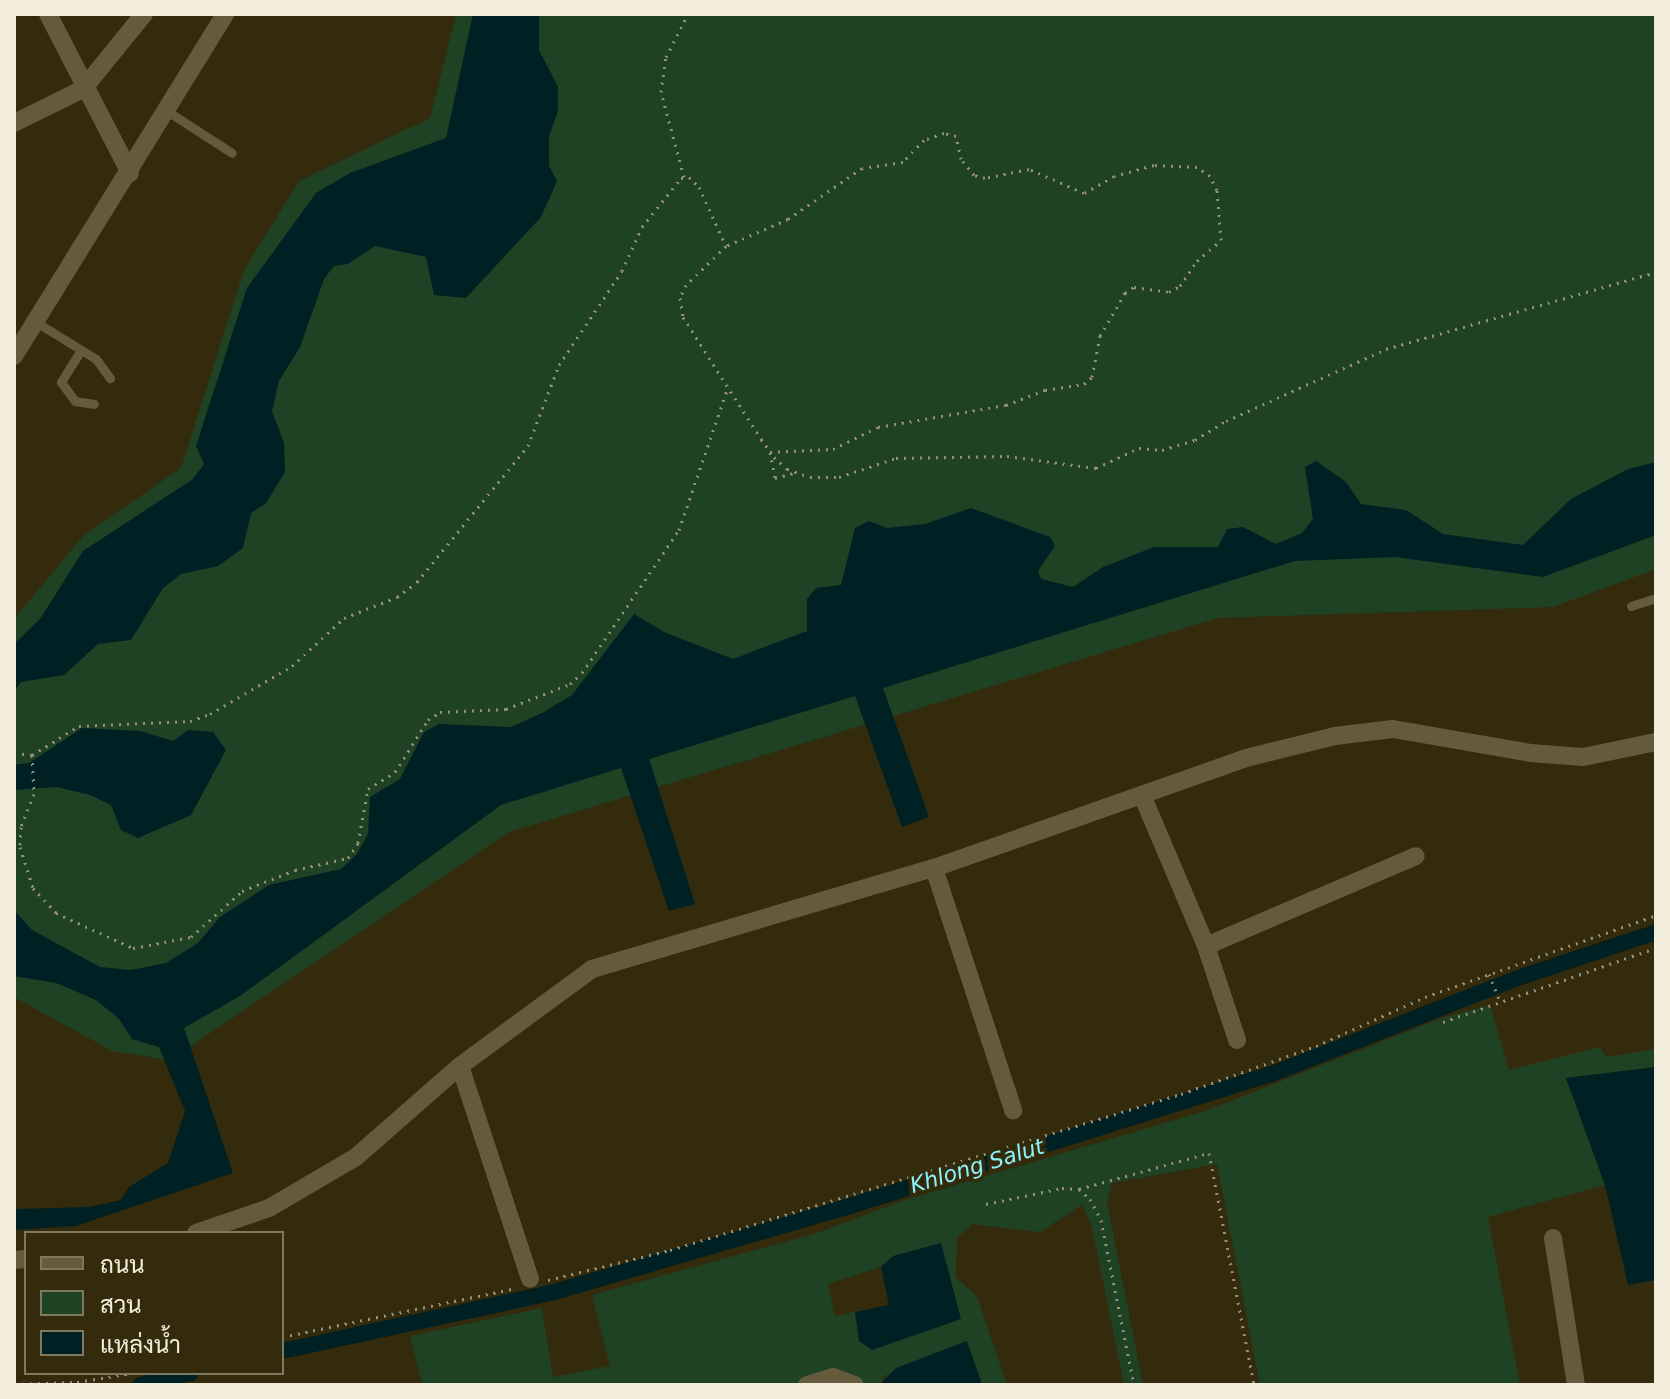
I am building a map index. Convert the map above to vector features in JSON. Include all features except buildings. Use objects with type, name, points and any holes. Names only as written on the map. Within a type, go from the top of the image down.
[{"type":"street","points":[[48,14],[83,89],[130,173]]},
{"type":"street","points":[[14,123],[83,89],[144,14]]},
{"type":"street","points":[[14,356],[130,173],[225,14]]},
{"type":"street","points":[[201,1231],[306,1190],[393,1128],[460,1066],[592,969],[934,868],[1246,758],[1335,736],[1393,729],[1530,753],[1583,757],[1656,742]]},
{"type":"street","points":[[1142,795],[1206,946],[1237,1040]]},
{"type":"street","points":[[1206,946],[1416,856]]},
{"type":"street","points":[[934,868],[1013,1110]]},
{"type":"street","points":[[460,1066],[536,1281]]},
{"type":"street","points":[[1553,1238],[1576,1385]]},
{"type":"street","points":[[807,1385],[833,1377],[855,1385]]},
{"type":"lane","points":[[167,111],[232,153]]},
{"type":"lane","points":[[36,322],[96,359],[110,378]]},
{"type":"lane","points":[[81,350],[61,382],[75,401],[94,404]]},
{"type":"lane","points":[[1631,606],[1656,598]]},
{"type":"path","points":[[688,14],[666,57],[661,92],[684,177],[699,187],[726,246]]},
{"type":"path","points":[[770,452],[833,449],[878,427],[1006,405],[1045,390],[1084,384],[1092,377],[1100,336],[1125,293],[1134,287],[1169,292],[1180,286],[1197,261],[1221,240],[1217,190],[1210,176],[1185,163],[1166,163],[1114,176],[1084,193],[1029,169],[985,178],[966,167],[956,136],[944,133],[924,140],[903,162],[862,168],[788,219],[726,246],[686,285],[680,298],[683,317],[770,452],[775,478],[797,472],[839,477],[896,458],[927,456],[1031,456],[1096,468],[1139,448],[1162,450],[1195,440],[1386,349],[1656,272]]},
{"type":"path","points":[[14,753],[32,755],[79,726],[190,721],[210,714],[292,666],[344,618],[397,597],[417,582],[528,446],[559,365],[622,271],[642,227],[684,177]]},
{"type":"path","points":[[32,755],[34,794],[21,827],[20,847],[33,888],[56,913],[133,948],[191,937],[242,891],[295,870],[348,858],[358,843],[368,789],[395,772],[428,720],[461,709],[506,709],[570,684],[582,673],[679,530],[729,385]]},
{"type":"path","points":[[770,452],[797,472]]},
{"type":"path","points":[[284,1337],[670,1250],[1181,1094],[1316,1046],[1491,976],[1656,915]]},
{"type":"path","points":[[1443,1022],[1499,998],[1656,948]]},
{"type":"path","points":[[1491,976],[1499,998]]},
{"type":"path","points":[[986,1204],[1079,1189],[1209,1153],[1254,1385]]},
{"type":"path","points":[[1079,1189],[1101,1220],[1134,1385]]},
{"type":"path","points":[[14,1384],[77,1382],[120,1375]]},
{"type":"green space","points":[[456,14],[1656,14],[1656,569],[1554,607],[1218,618],[509,832],[170,1060],[112,1051],[14,997],[14,619],[84,535],[181,468],[244,270],[299,181],[430,118]]},
{"type":"green space","points":[[1490,1005],[1509,1070],[1600,1047],[1606,1057],[1656,1049],[1656,1067],[1566,1078],[1605,1185],[1488,1217],[1520,1385],[1260,1385],[1217,1164],[1112,1183],[1107,1202],[1143,1385],[1124,1385],[1092,1227],[1082,1205],[1040,1232],[972,1224],[957,1238],[956,1277],[977,1297],[1007,1385],[982,1385],[967,1341],[884,1376],[880,1385],[422,1385],[410,1336],[542,1308],[553,1377],[610,1366],[592,1295],[817,1233],[899,1202],[1208,1110],[1442,1018]],"holes":[[[893,1256],[956,1304],[960,1319],[859,1341],[855,1312],[835,1316],[828,1284],[881,1267]]]},
{"type":"water","points":[[473,14],[539,14],[539,50],[558,87],[558,111],[549,137],[549,166],[557,181],[541,217],[466,298],[434,295],[426,257],[375,246],[348,264],[334,266],[324,279],[300,347],[279,381],[272,411],[284,443],[285,472],[266,503],[251,513],[243,548],[218,566],[181,574],[163,588],[131,640],[98,644],[64,675],[21,682],[14,691],[14,644],[40,619],[83,551],[193,479],[204,464],[196,446],[247,288],[316,193],[350,173],[446,138]]},
{"type":"water","points":[[1316,461],[1346,482],[1361,504],[1406,510],[1443,534],[1523,545],[1571,499],[1628,469],[1656,462],[1656,535],[1543,577],[1395,557],[1295,561],[883,688],[929,817],[902,827],[855,696],[649,759],[695,904],[669,911],[621,768],[501,805],[240,996],[184,1028],[233,1173],[76,1226],[14,1230],[14,1209],[90,1207],[121,1200],[129,1187],[168,1163],[185,1111],[159,1047],[132,1039],[119,1019],[96,1000],[56,983],[14,976],[14,910],[32,930],[100,967],[131,970],[166,963],[198,943],[220,917],[269,885],[341,869],[357,854],[368,834],[370,797],[400,779],[424,732],[439,724],[511,727],[542,713],[572,695],[634,614],[666,633],[733,659],[807,631],[807,599],[816,588],[841,585],[855,528],[869,521],[887,528],[925,524],[971,508],[1050,537],[1055,546],[1038,571],[1041,579],[1073,587],[1103,567],[1154,547],[1218,547],[1227,529],[1243,527],[1276,544],[1302,533],[1313,519],[1305,467]]},
{"type":"water","points":[[82,728],[140,731],[173,741],[188,730],[213,732],[226,750],[191,815],[138,838],[121,830],[111,805],[90,795],[57,787],[14,790],[14,765],[29,763]]},
{"type":"water","points":[[1656,1067],[1656,1280],[1628,1285],[1605,1185],[1566,1078]]},
{"type":"water","points":[[941,1243],[961,1319],[872,1350],[859,1341],[855,1312],[889,1305],[881,1267],[893,1256]]},
{"type":"water","points":[[967,1341],[982,1385],[880,1385],[896,1368]]},
{"type":"waterway","name":"Khlong Salut","points":[[284,1351],[554,1292],[853,1205],[1269,1075],[1515,979],[1656,932]]},
{"type":"waterway","name":"Khlong Salut","points":[[140,1385],[182,1375]]}]
